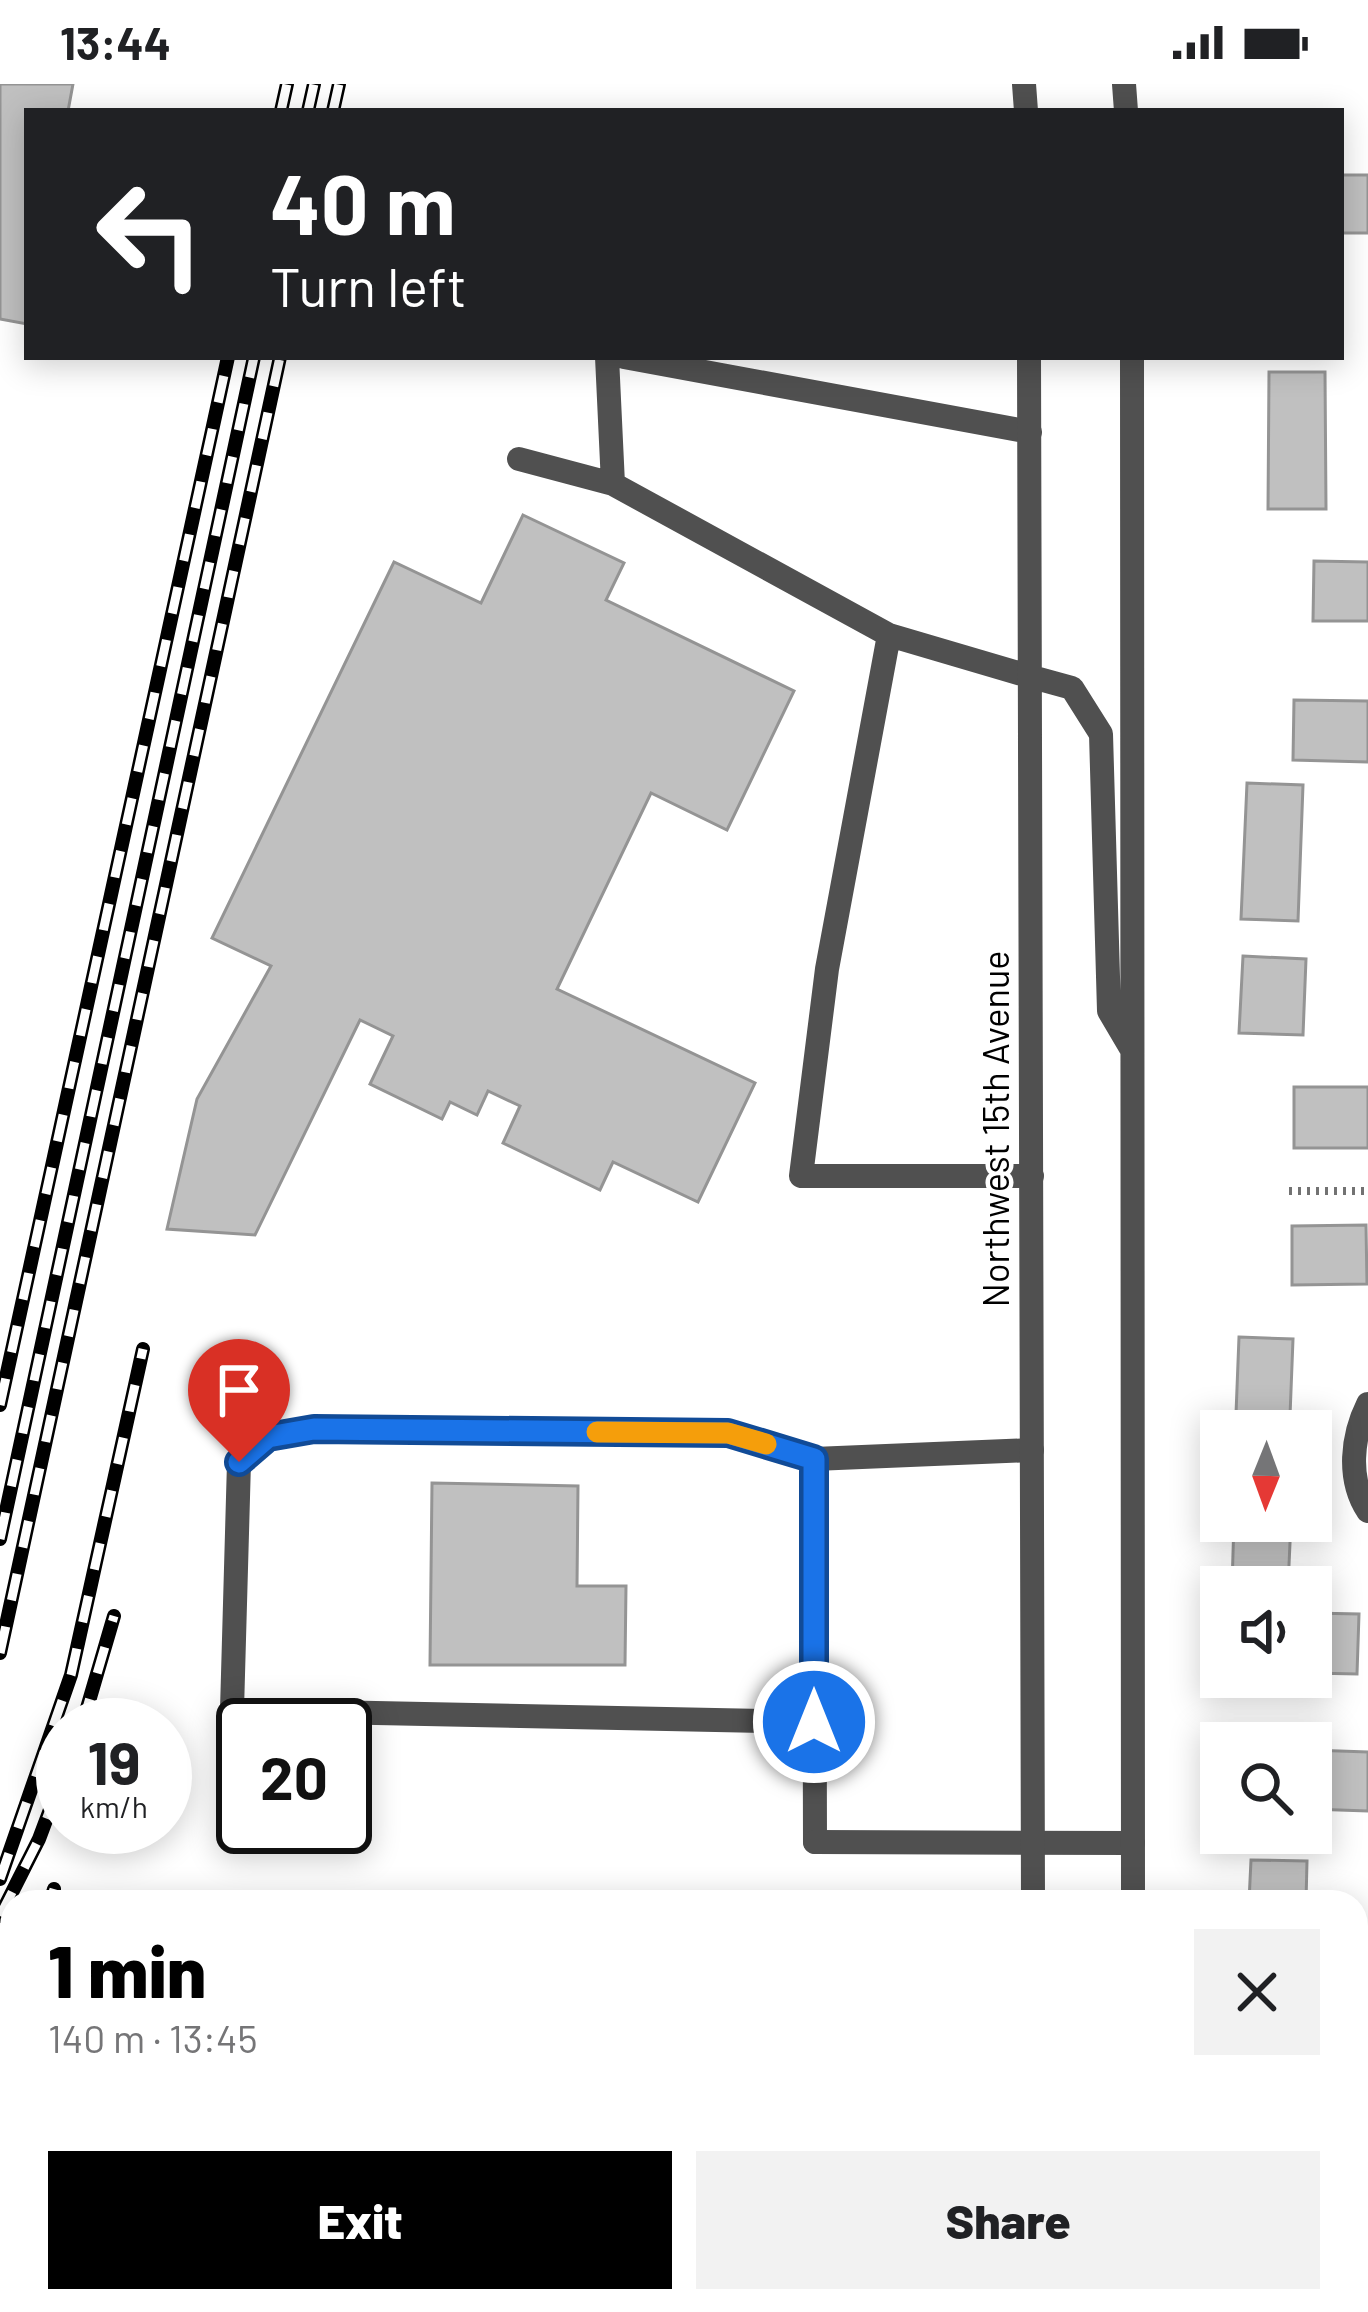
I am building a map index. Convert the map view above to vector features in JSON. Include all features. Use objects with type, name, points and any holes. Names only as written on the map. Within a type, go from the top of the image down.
[{"type":"street","points":[[607,360],[613,484]]},
{"type":"street","points":[[640,360],[1030,432]]},
{"type":"street","name":"Northwest 15th Avenue","points":[[1029,360],[1033,1890]]},
{"type":"street","points":[[1132,360],[1133,1890]]},
{"type":"street","points":[[519,459],[613,484],[889,635],[1072,688],[1101,734],[1109,1010],[1133,1052]]},
{"type":"street","points":[[889,635],[827,969],[801,1176],[1033,1176]]},
{"type":"street","points":[[1368,1404],[1359,1422],[1354,1463],[1368,1511]]},
{"type":"street","points":[[814,1722],[232,1710],[239,1462],[268,1437],[314,1429],[728,1433],[814,1459],[1032,1450]]},
{"type":"street","points":[[814,1459],[815,1842],[1133,1843]]},
{"type":"path","points":[[1289,1191],[1368,1192]]},
{"type":"building","points":[[0,84],[73,84],[69,108],[24,108],[24,323],[0,319]]},
{"type":"building","points":[[1344,175],[1368,175],[1368,233],[1344,233]]},
{"type":"building","points":[[1269,372],[1325,372],[1326,509],[1268,509]]},
{"type":"building","points":[[523,515],[624,563],[606,600],[794,691],[727,830],[651,793],[557,989],[755,1083],[698,1202],[613,1162],[600,1190],[503,1143],[520,1106],[488,1091],[477,1115],[450,1102],[442,1119],[370,1084],[393,1036],[360,1020],[255,1235],[167,1229],[197,1099],[271,966],[212,938],[394,562],[481,603]]},
{"type":"building","points":[[1314,561],[1368,562],[1368,621],[1313,621]]},
{"type":"building","points":[[1294,700],[1368,701],[1368,762],[1293,760]]},
{"type":"building","points":[[1247,783],[1303,785],[1298,921],[1241,919]]},
{"type":"building","points":[[1243,956],[1306,959],[1303,1035],[1239,1033]]},
{"type":"building","points":[[1294,1087],[1368,1087],[1368,1148],[1294,1148]]},
{"type":"building","points":[[1366,1225],[1367,1284],[1292,1285],[1292,1226]]},
{"type":"building","points":[[1239,1337],[1293,1339],[1290,1410],[1236,1410]]},
{"type":"building","points":[[432,1483],[578,1486],[577,1586],[626,1586],[625,1665],[430,1665]]},
{"type":"building","points":[[1233,1542],[1290,1542],[1289,1566],[1233,1566]]},
{"type":"building","points":[[1332,1613],[1359,1614],[1357,1674],[1332,1673]]},
{"type":"building","points":[[1332,1751],[1368,1752],[1368,1811],[1332,1810]]},
{"type":"building","points":[[1251,1860],[1307,1861],[1306,1890],[1250,1890]]},
{"type":"railway","points":[[282,108],[287,84]]},
{"type":"railway","points":[[309,108],[314,84]]},
{"type":"railway","points":[[334,108],[339,84]]},
{"type":"railway","points":[[0,1405],[227,360]]},
{"type":"railway","points":[[0,1539],[253,360]]},
{"type":"railway","points":[[0,1653],[279,360]]},
{"type":"railway","points":[[0,1879],[71,1675],[143,1349]]},
{"type":"railway","points":[[90,1698],[114,1616]]},
{"type":"railway","points":[[13,1890],[36,1845]]},
{"type":"slow traffic","points":[[597,1432],[728,1433],[766,1444]]},
{"type":"route","points":[[239,1462],[268,1437],[314,1429],[728,1433],[814,1459],[814,1722]]}]
